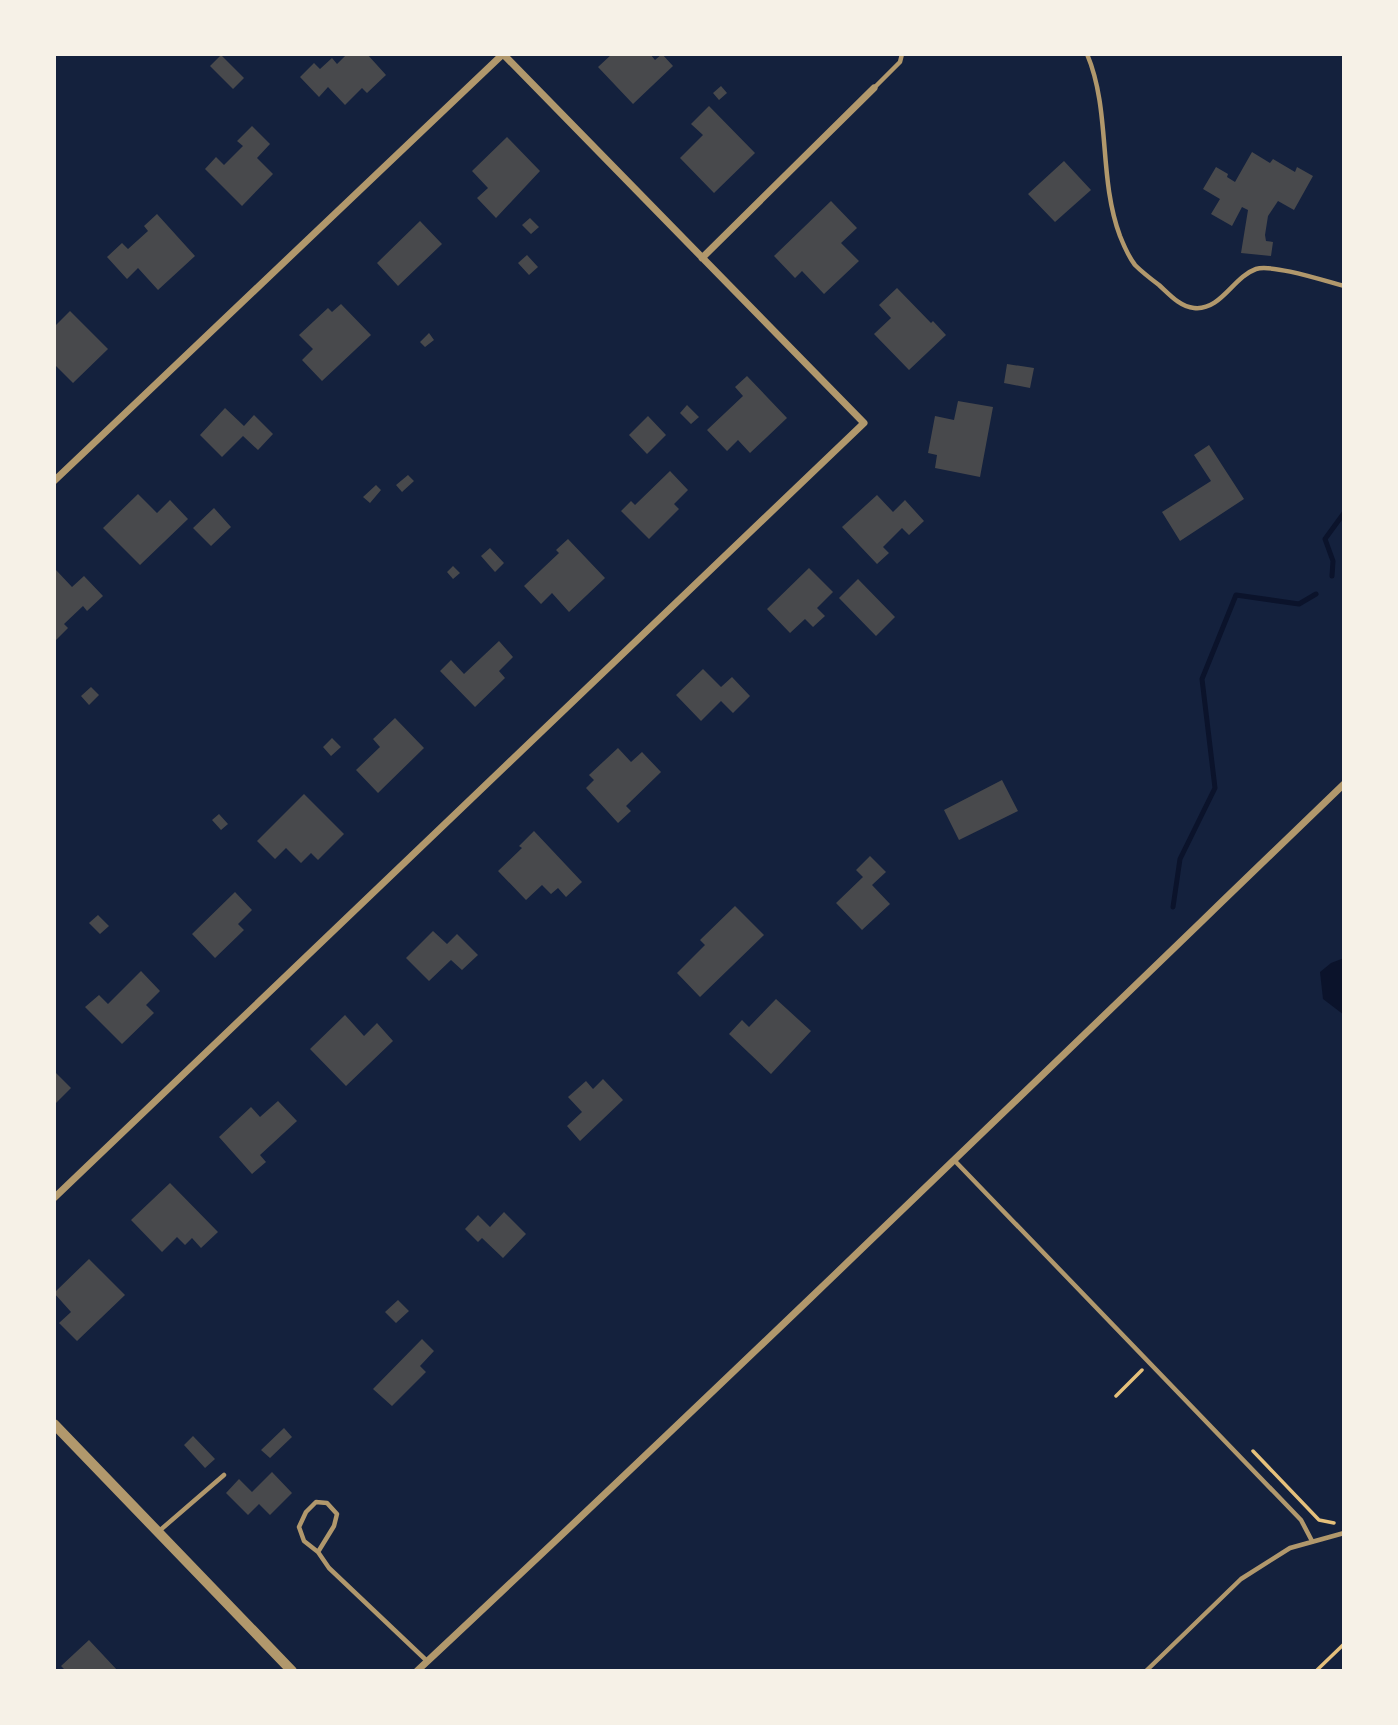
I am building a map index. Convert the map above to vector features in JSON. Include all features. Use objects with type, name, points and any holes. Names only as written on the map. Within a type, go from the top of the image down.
[{"type":"street","points":[[54,481],[503,54],[864,423],[54,1198]]},
{"type":"street","points":[[702,258],[874,88]]},
{"type":"street","points":[[417,1671],[629,1473],[1344,784]]},
{"type":"street","points":[[54,1424],[292,1671]]},
{"type":"lane","points":[[874,88],[900,62],[902,54]]},
{"type":"lane","points":[[1087,54],[1098,91],[1103,152],[1113,217],[1126,252],[1135,265],[1181,304],[1195,308],[1206,307],[1216,301],[1257,268],[1307,274],[1344,286]]},
{"type":"lane","points":[[954,1160],[1301,1520],[1312,1541]]},
{"type":"lane","points":[[158,1532],[224,1475]]},
{"type":"lane","points":[[317,1552],[334,1525],[337,1514],[327,1503],[316,1502],[306,1512],[299,1527],[304,1541],[427,1661]]},
{"type":"lane","points":[[1146,1671],[1241,1579],[1290,1548],[1344,1533]]},
{"type":"path","points":[[1316,1671],[1344,1644]]},
{"type":"water","points":[[1344,958],[1344,1015],[1323,999],[1320,972],[1331,963]]},
{"type":"building","points":[[347,54],[367,54],[386,75],[367,93],[362,88],[345,105],[328,87],[319,97],[300,77],[314,63],[320,69],[332,58],[337,64]]},
{"type":"building","points":[[612,54],[650,54],[655,60],[662,54],[673,66],[633,104],[598,67]]},
{"type":"building","points":[[221,55],[244,78],[233,89],[210,66]]},
{"type":"building","points":[[721,86],[727,93],[719,100],[713,93]]},
{"type":"building","points":[[709,106],[755,153],[714,193],[680,158],[703,135],[691,124]]},
{"type":"building","points":[[252,126],[270,144],[257,158],[273,174],[242,206],[205,169],[216,157],[224,165],[243,146],[237,141]]},
{"type":"building","points":[[507,137],[540,171],[496,218],[477,198],[488,188],[472,171]]},
{"type":"building","points":[[1252,152],[1270,163],[1273,159],[1295,172],[1297,167],[1313,176],[1294,210],[1278,201],[1268,216],[1265,235],[1266,241],[1273,242],[1271,256],[1241,253],[1248,210],[1242,207],[1232,226],[1211,214],[1220,199],[1203,189],[1216,167],[1235,182]]},
{"type":"building","points":[[1064,161],[1091,190],[1055,222],[1028,194]]},
{"type":"building","points":[[831,201],[857,228],[841,243],[859,261],[824,294],[802,271],[795,278],[774,256]]},
{"type":"building","points":[[157,214],[195,256],[158,290],[138,268],[127,279],[107,257],[122,243],[128,249],[148,231],[144,226]]},
{"type":"building","points":[[530,218],[539,227],[531,234],[522,225]]},
{"type":"building","points":[[420,221],[442,244],[398,286],[377,263]]},
{"type":"building","points":[[527,255],[538,267],[529,275],[518,263]]},
{"type":"building","points":[[897,288],[946,335],[909,370],[874,334],[891,318],[879,305]]},
{"type":"building","points":[[341,304],[371,335],[322,381],[302,360],[313,349],[299,335],[328,308],[332,312]]},
{"type":"building","points":[[70,311],[108,349],[73,383],[54,364],[54,327]]},
{"type":"building","points":[[429,333],[434,340],[425,347],[420,342]]},
{"type":"building","points":[[1007,364],[1034,368],[1030,388],[1004,383]]},
{"type":"building","points":[[747,376],[787,418],[750,453],[738,440],[727,451],[707,430],[743,396],[735,387]]},
{"type":"building","points":[[958,401],[993,407],[980,477],[935,468],[937,455],[928,453],[935,416],[954,420]]},
{"type":"building","points":[[687,405],[699,417],[691,424],[680,413]]},
{"type":"building","points":[[225,408],[244,426],[254,415],[273,434],[258,450],[243,436],[222,457],[200,435]]},
{"type":"building","points":[[648,416],[666,435],[647,454],[629,435]]},
{"type":"building","points":[[1209,445],[1244,499],[1180,541],[1162,512],[1211,481],[1194,455]]},
{"type":"building","points":[[670,471],[688,490],[674,504],[679,509],[649,539],[621,511],[631,501],[635,505]]},
{"type":"building","points":[[408,475],[414,481],[402,492],[396,485]]},
{"type":"building","points":[[376,485],[381,490],[370,503],[363,497]]},
{"type":"building","points":[[138,494],[157,513],[170,500],[188,519],[140,565],[103,528]]},
{"type":"building","points":[[877,495],[893,512],[905,500],[924,521],[909,535],[902,528],[883,547],[889,553],[877,564],[842,527]]},
{"type":"building","points":[[214,508],[231,527],[211,546],[193,528]]},
{"type":"building","points":[[568,539],[605,578],[569,612],[552,593],[541,604],[524,586],[559,553],[556,550]]},
{"type":"building","points":[[490,548],[504,563],[495,572],[481,556]]},
{"type":"building","points":[[453,566],[460,573],[453,579],[447,572]]},
{"type":"building","points":[[809,568],[833,592],[817,608],[825,616],[813,627],[805,619],[790,633],[767,609]]},
{"type":"building","points":[[56,570],[72,587],[84,576],[103,596],[87,611],[83,606],[64,624],[68,628],[56,640],[54,638]]},
{"type":"building","points":[[858,579],[895,617],[876,636],[839,598]]},
{"type":"building","points":[[499,641],[513,657],[499,671],[505,678],[475,707],[440,671],[451,660],[464,674]]},
{"type":"building","points":[[703,669],[721,687],[732,677],[750,696],[733,713],[721,701],[701,721],[676,695]]},
{"type":"building","points":[[91,687],[99,695],[89,705],[81,696]]},
{"type":"building","points":[[395,718],[424,748],[378,793],[356,770],[380,747],[373,739]]},
{"type":"building","points":[[332,738],[341,747],[331,756],[323,747]]},
{"type":"building","points":[[618,748],[631,762],[642,752],[661,772],[626,806],[631,811],[618,823],[586,788],[594,780],[589,775]]},
{"type":"building","points":[[1002,780],[1018,811],[959,840],[944,810]]},
{"type":"building","points":[[304,794],[344,834],[318,860],[311,853],[301,863],[286,848],[275,859],[257,841]]},
{"type":"building","points":[[219,814],[228,824],[221,830],[212,820]]},
{"type":"building","points":[[534,831],[582,882],[566,897],[558,888],[551,894],[542,885],[526,900],[498,871],[522,848],[519,846]]},
{"type":"building","points":[[870,856],[886,872],[872,885],[890,904],[862,930],[836,903],[863,877],[856,870]]},
{"type":"building","points":[[235,892],[252,910],[238,924],[244,930],[215,958],[192,934]]},
{"type":"building","points":[[735,906],[764,935],[700,997],[677,973],[705,945],[700,940]]},
{"type":"building","points":[[98,915],[109,926],[100,934],[89,923]]},
{"type":"building","points":[[433,931],[447,944],[457,934],[478,955],[462,970],[451,960],[429,981],[406,958]]},
{"type":"building","points":[[141,971],[160,991],[146,1005],[154,1013],[122,1044],[85,1007],[99,995],[108,1004]]},
{"type":"building","points":[[776,999],[811,1031],[771,1074],[729,1034],[742,1020],[749,1027]]},
{"type":"building","points":[[345,1015],[364,1036],[377,1023],[393,1041],[346,1086],[310,1049]]},
{"type":"building","points":[[54,1071],[71,1088],[54,1105]]},
{"type":"building","points":[[603,1079],[623,1100],[580,1141],[567,1126],[582,1112],[568,1097],[586,1081],[593,1089]]},
{"type":"building","points":[[278,1101],[297,1121],[260,1155],[266,1162],[252,1174],[219,1137],[251,1107],[260,1117]]},
{"type":"building","points":[[170,1183],[218,1232],[201,1248],[192,1238],[185,1245],[177,1237],[162,1252],[131,1220]]},
{"type":"building","points":[[504,1212],[526,1234],[503,1258],[482,1238],[478,1242],[465,1229],[478,1215],[490,1227]]},
{"type":"building","points":[[89,1259],[125,1295],[77,1341],[59,1323],[71,1312],[54,1293]]},
{"type":"building","points":[[398,1300],[409,1311],[396,1323],[385,1312]]},
{"type":"building","points":[[422,1339],[434,1351],[420,1366],[426,1372],[392,1406],[373,1389]]},
{"type":"building","points":[[284,1428],[292,1437],[270,1458],[261,1450]]},
{"type":"building","points":[[193,1436],[215,1459],[205,1468],[184,1445]]},
{"type":"building","points":[[272,1472],[292,1493],[270,1515],[259,1504],[248,1515],[226,1493],[239,1479],[252,1492]]},
{"type":"building","points":[[89,1640],[118,1671],[66,1671],[61,1666]]},
{"type":"waterway","points":[[1332,576],[1333,561],[1325,539],[1344,513]]},
{"type":"waterway","points":[[1173,907],[1180,859],[1215,788],[1202,679],[1236,595],[1299,604],[1316,594]]}]
